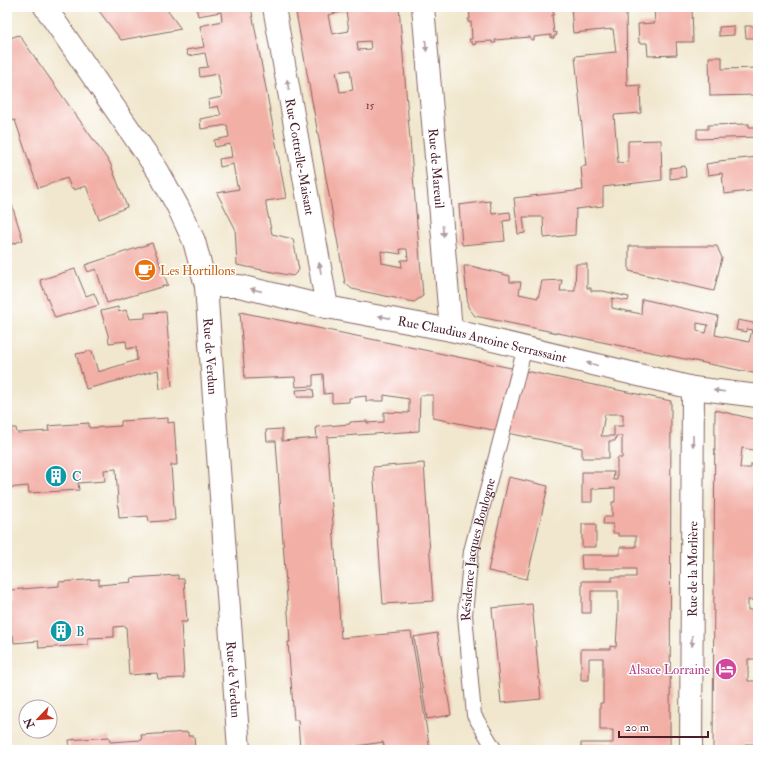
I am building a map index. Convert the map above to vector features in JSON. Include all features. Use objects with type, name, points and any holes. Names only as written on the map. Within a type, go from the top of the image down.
[{"type":"street","name":"Rue de Verdun","points":[[45,7],[158,172],[178,207],[194,241],[206,286],[239,750]]},
{"type":"street","name":"Rue Cottrelle-Maisant","points":[[274,7],[327,307]]},
{"type":"street","name":"Rue de Mareuil","points":[[422,7],[451,330]]},
{"type":"street","name":"Rue Claudius Antoine Serrassaint","points":[[206,286],[238,286],[327,307],[451,330],[693,388],[758,396]]},
{"type":"street","name":"Rue de la Morlière","points":[[691,750],[693,388]]},
{"type":"lane","name":"Résidence Jacques Boulogne","points":[[495,750],[474,715],[465,616],[471,551],[525,347]]},
{"type":"building","points":[[96,7],[165,7],[181,29],[121,40]]},
{"type":"building","points":[[196,7],[251,7],[286,198],[266,201],[266,206],[272,234],[293,239],[299,270],[293,276],[237,265],[235,228],[217,193],[239,189],[238,185],[237,186],[233,164],[220,167],[219,159],[232,157],[230,144],[215,147],[214,140],[229,137],[227,125],[201,129],[200,119],[221,115],[218,106],[209,108],[208,100],[222,97],[218,74],[200,77],[199,68],[208,67],[205,53],[188,56],[186,50],[204,47],[200,26],[222,21],[221,12],[198,16]]},
{"type":"building","points":[[295,7],[345,7],[346,9],[399,7],[423,296],[414,302],[352,289],[345,283]],"holes":[[[346,11],[349,31],[332,34],[328,15]],[[370,41],[371,49],[358,50],[357,42]],[[350,70],[353,90],[340,92],[336,72]],[[400,249],[407,249],[408,260],[401,260],[402,267],[382,263],[381,251],[401,254]]]},
{"type":"building","points":[[469,7],[552,7],[554,15],[552,15],[554,33],[556,32],[557,35],[554,36],[554,38],[551,38],[551,35],[534,37],[534,40],[531,40],[530,37],[495,40],[496,43],[492,43],[492,41],[475,42],[476,44],[473,45],[469,39],[472,39],[471,22],[468,22],[468,19],[470,19]]},
{"type":"building","points":[[571,7],[626,7],[627,86],[640,85],[641,113],[614,115],[618,163],[628,162],[628,141],[661,140],[662,180],[603,187],[603,206],[576,209],[575,235],[544,238],[543,217],[523,217],[525,233],[518,234],[514,198],[583,190],[581,167],[586,166],[575,56],[616,52],[613,29],[573,33]]},
{"type":"building","points":[[654,7],[692,7],[693,42],[676,42],[677,55],[648,56],[647,43],[639,43],[638,24],[655,23]]},
{"type":"building","points":[[734,26],[734,35],[719,36],[719,27]]},
{"type":"building","points":[[745,26],[758,26],[758,38],[746,38]]},
{"type":"building","points":[[19,35],[110,163],[127,207],[99,219],[86,186],[74,190],[74,188],[71,188],[67,178],[38,188],[15,120],[7,122],[7,39]]},
{"type":"building","points":[[709,57],[722,57],[722,69],[758,68],[758,95],[710,96]]},
{"type":"building","points":[[749,124],[749,127],[758,127],[758,137],[697,139],[697,129],[708,129],[708,125]]},
{"type":"building","points":[[758,157],[758,190],[724,194],[722,173],[708,175],[706,164],[719,161]]},
{"type":"building","points":[[685,166],[686,177],[670,179],[670,168]]},
{"type":"building","points":[[9,196],[23,240],[7,246],[7,197]]},
{"type":"building","points":[[490,201],[492,214],[510,212],[511,220],[503,221],[505,241],[462,245],[459,205]]},
{"type":"building","points":[[152,243],[168,285],[107,303],[96,269],[88,272],[85,265]]},
{"type":"building","points":[[629,246],[717,246],[722,258],[714,291],[629,271]]},
{"type":"building","points":[[576,264],[587,264],[587,288],[591,288],[591,291],[603,291],[629,297],[628,301],[612,298],[612,308],[641,314],[642,299],[718,316],[715,335],[749,342],[752,330],[747,329],[747,332],[736,330],[738,320],[758,324],[758,374],[475,316],[468,307],[464,266],[471,266],[510,276],[510,282],[521,282],[519,294],[538,298],[542,281],[562,280],[560,291],[575,291]],"holes":[[[697,323],[708,325],[706,333],[697,331]]]},
{"type":"building","points":[[75,269],[86,296],[94,293],[99,305],[55,318],[40,280]]},
{"type":"building","points":[[118,307],[119,312],[126,310],[129,319],[145,318],[145,313],[166,312],[172,386],[160,389],[158,370],[86,389],[76,354],[92,351],[98,372],[137,360],[136,347],[127,349],[126,341],[109,343],[101,311]]},
{"type":"building","points":[[240,312],[671,401],[670,750],[581,750],[581,743],[613,743],[613,730],[600,730],[600,703],[603,703],[603,658],[589,658],[589,680],[581,680],[581,649],[610,649],[610,646],[616,647],[618,613],[618,591],[591,591],[591,613],[582,613],[582,581],[612,581],[612,577],[636,577],[636,569],[582,569],[581,555],[620,555],[620,547],[636,547],[636,536],[618,536],[618,533],[613,533],[613,524],[603,524],[604,517],[612,517],[612,502],[615,502],[615,488],[592,489],[592,502],[582,502],[582,472],[614,472],[613,480],[617,480],[617,458],[622,458],[622,436],[616,436],[615,441],[609,441],[609,458],[582,458],[582,448],[433,418],[433,395],[420,395],[419,431],[327,437],[341,638],[411,632],[430,750],[385,750],[383,742],[357,746],[358,750],[300,750],[298,720],[294,720],[276,441],[267,441],[266,430],[282,429],[282,441],[317,438],[316,427],[350,424],[350,422],[384,422],[384,412],[409,413],[409,399],[384,395],[384,401],[366,401],[366,396],[349,398],[349,402],[332,403],[332,393],[324,394],[323,374],[313,375],[313,386],[296,387],[295,377],[245,379]],"holes":[[[605,414],[623,414],[623,426],[614,426],[614,436],[601,436]]]},
{"type":"building","points":[[313,389],[314,397],[297,397],[296,390]]},
{"type":"building","points":[[715,410],[758,420],[758,451],[742,448],[740,468],[751,468],[751,464],[756,465],[756,491],[758,491],[758,600],[748,600],[748,610],[758,610],[758,659],[748,659],[748,681],[757,681],[758,744],[745,744],[745,750],[713,750]]},
{"type":"building","name":"C","points":[[168,418],[168,423],[174,422],[177,465],[171,465],[175,520],[149,522],[148,516],[119,518],[116,469],[104,470],[105,481],[78,483],[79,490],[29,493],[28,486],[7,488],[7,428],[16,428],[17,433],[49,431],[48,426],[89,423],[89,428],[121,426],[121,421]]},
{"type":"building","points":[[424,463],[433,601],[383,604],[373,467]]},
{"type":"building","points":[[509,477],[548,486],[527,579],[488,571]]},
{"type":"building","points":[[582,524],[596,524],[596,547],[582,547]]},
{"type":"building","name":"B","points":[[178,575],[178,579],[184,579],[187,622],[181,622],[184,678],[158,679],[157,673],[129,675],[126,626],[114,627],[114,637],[88,638],[88,645],[39,648],[38,641],[14,643],[13,635],[7,636],[7,604],[11,604],[10,590],[59,586],[59,582],[99,579],[99,585],[132,582],[131,578]]},
{"type":"building","points":[[532,604],[541,699],[501,703],[492,608]]},
{"type":"building","points":[[437,633],[451,715],[427,719],[414,637]]},
{"type":"building","points":[[188,732],[188,736],[194,736],[195,750],[70,750],[69,740],[109,737],[110,742],[142,740],[141,735]]},
{"type":"place","name":"Les Hortillons","points":[[145,270]]},
{"type":"place","name":"C","points":[[56,476]]},
{"type":"place","name":"B","points":[[61,631]]},
{"type":"place","name":"Alsace Lorraine","points":[[726,669]]}]
